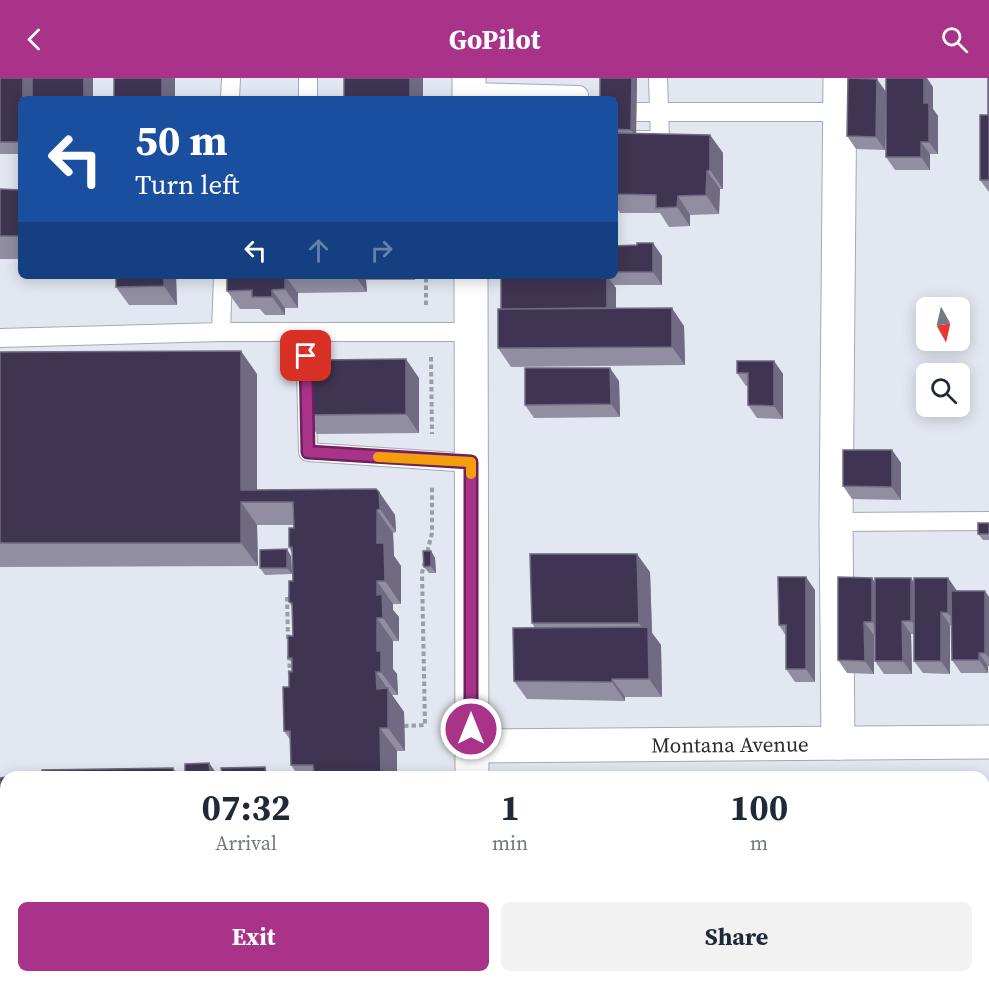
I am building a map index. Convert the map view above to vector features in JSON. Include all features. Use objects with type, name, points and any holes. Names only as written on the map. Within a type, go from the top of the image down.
[{"type":"street","points":[[838,743],[836,522],[840,78]]},
{"type":"street","points":[[471,279],[472,761]]},
{"type":"street","name":"Montana Avenue","points":[[472,761],[838,743],[989,742]]},
{"type":"lane","points":[[230,96],[231,78]]},
{"type":"lane","points":[[308,78],[308,96]]},
{"type":"lane","points":[[618,140],[660,140],[658,78]]},
{"type":"lane","points":[[469,90],[531,96]]},
{"type":"lane","points":[[547,96],[579,91]]},
{"type":"lane","points":[[636,112],[839,112]]},
{"type":"lane","points":[[221,332],[223,279]]},
{"type":"lane","points":[[0,338],[221,332],[471,332]]},
{"type":"lane","points":[[305,332],[308,452],[471,462]]},
{"type":"lane","points":[[836,522],[989,521]]},
{"type":"path","points":[[404,726],[425,725],[422,573],[432,533],[432,360],[425,333],[426,279]]},
{"type":"path","points":[[288,642],[286,595],[298,594]]},
{"type":"path","points":[[289,654],[290,678]]},
{"type":"building","points":[[0,78],[23,78],[23,96],[18,96],[18,142],[0,142]]},
{"type":"building","points":[[32,78],[84,78],[84,96],[32,96]]},
{"type":"building","points":[[114,78],[162,78],[162,96],[114,96]]},
{"type":"building","points":[[344,78],[410,78],[410,96],[344,96]]},
{"type":"building","points":[[600,78],[632,78],[631,130],[618,129],[618,96],[600,96]]},
{"type":"building","points":[[848,78],[877,79],[876,137],[847,136]]},
{"type":"building","points":[[886,78],[924,78],[924,103],[929,103],[929,142],[921,142],[921,157],[886,157]]},
{"type":"building","points":[[988,78],[989,180],[980,180],[980,115],[988,115]]},
{"type":"building","points":[[618,133],[710,135],[710,170],[707,171],[706,195],[678,196],[677,207],[656,208],[656,195],[618,194]]},
{"type":"building","points":[[0,189],[18,190],[18,236],[0,236]]},
{"type":"building","points":[[637,243],[653,243],[653,272],[618,272],[618,246],[637,245]]},
{"type":"building","points":[[116,279],[164,279],[164,286],[116,287]]},
{"type":"building","points":[[227,279],[285,279],[285,289],[272,290],[272,297],[252,297],[252,290],[227,291]]},
{"type":"building","points":[[501,279],[607,279],[607,308],[501,309]]},
{"type":"building","points":[[672,308],[672,347],[498,348],[498,309]]},
{"type":"building","points":[[241,351],[241,490],[376,489],[379,492],[377,543],[384,543],[385,581],[377,581],[377,595],[382,594],[383,618],[377,618],[377,651],[381,651],[381,672],[376,672],[377,689],[388,688],[388,728],[380,728],[381,771],[314,771],[313,765],[291,765],[290,731],[284,731],[283,687],[289,687],[289,671],[292,672],[292,658],[288,658],[288,636],[293,636],[292,603],[289,602],[289,581],[293,581],[289,528],[294,528],[293,502],[241,502],[241,543],[0,543],[0,352]]},
{"type":"building","points":[[406,359],[406,414],[304,415],[304,373],[323,373],[323,360]]},
{"type":"building","points":[[737,361],[774,361],[774,406],[748,405],[748,373],[737,373]]},
{"type":"building","points":[[525,368],[610,368],[611,404],[525,405]]},
{"type":"building","points":[[843,450],[892,450],[892,487],[843,486]]},
{"type":"building","points":[[978,523],[989,523],[989,534],[978,534]]},
{"type":"building","points":[[287,549],[287,568],[260,568],[260,550]]},
{"type":"building","points":[[423,551],[431,551],[431,566],[424,567]]},
{"type":"building","points":[[530,554],[637,554],[639,623],[532,623]]},
{"type":"building","points":[[778,577],[806,577],[806,669],[786,669],[786,625],[779,625]]},
{"type":"building","points":[[838,577],[872,578],[872,622],[864,622],[865,661],[838,660]]},
{"type":"building","points":[[875,578],[911,578],[911,621],[902,621],[903,661],[875,661]]},
{"type":"building","points":[[914,578],[948,578],[948,613],[941,612],[941,661],[914,661]]},
{"type":"building","points":[[951,591],[985,591],[985,653],[979,653],[979,660],[952,660]]},
{"type":"building","points":[[648,627],[649,679],[612,679],[612,682],[514,681],[513,628]]},
{"type":"building","points":[[209,763],[210,771],[185,771],[185,764]]},
{"type":"building","points":[[265,767],[266,771],[222,771],[221,768]]},
{"type":"building","points":[[173,768],[174,771],[42,771],[42,770]]},
{"type":"slow traffic","points":[[378,457],[471,462],[471,474]]},
{"type":"route","points":[[306,356],[308,452],[471,462],[471,729]]}]
